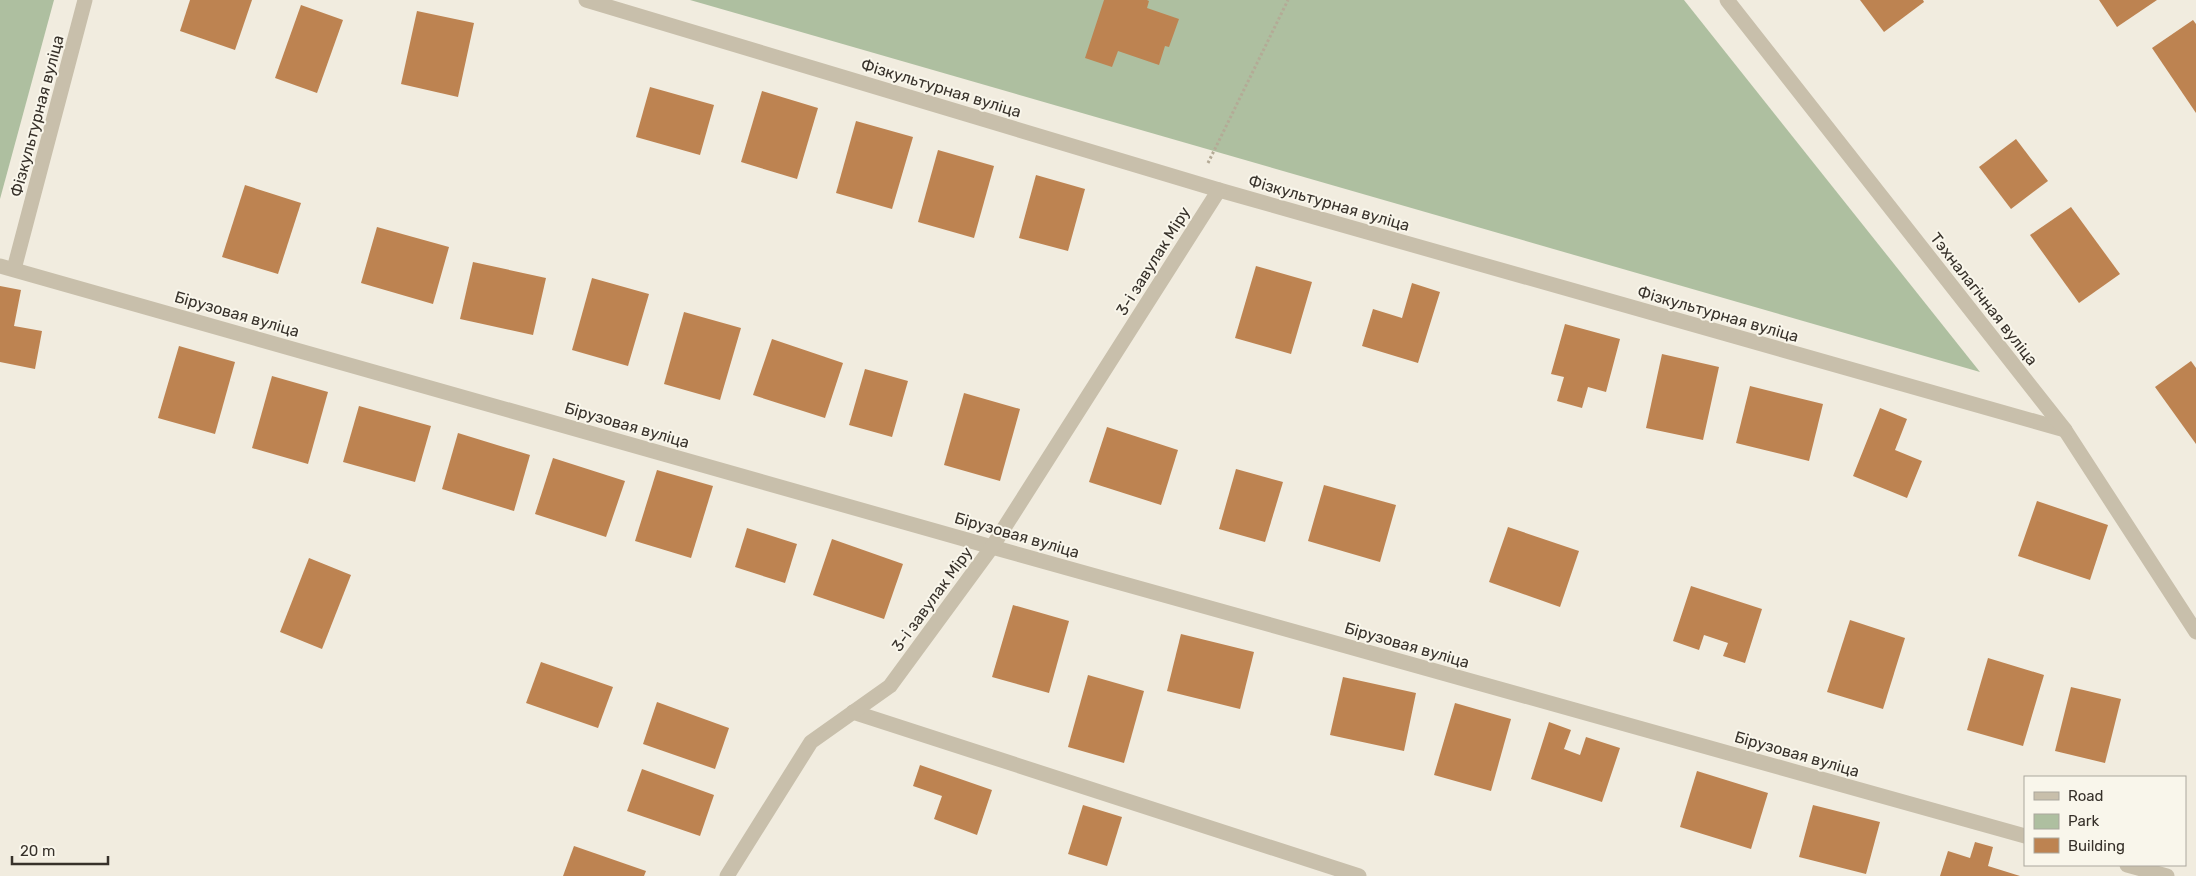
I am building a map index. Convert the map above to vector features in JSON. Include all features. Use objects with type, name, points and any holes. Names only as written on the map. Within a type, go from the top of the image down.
[{"type":"street","name":"Фізкультурная вуліца","points":[[7,267],[85,0]]},
{"type":"street","name":"Фізкультурная вуліца","points":[[586,0],[1198,184],[2065,430]]},
{"type":"street","name":"Тэхналагічная вуліца","points":[[1727,0],[2065,430],[2196,632]]},
{"type":"street","name":"3-і завулак Міру","points":[[727,876],[811,742],[890,686],[992,547],[1219,190]]},
{"type":"street","name":"Бірузовая вуліца","points":[[7,267],[992,547],[2024,836]]},
{"type":"street","points":[[853,712],[1359,876]]},
{"type":"street","points":[[2131,866],[2167,876]]},
{"type":"path","points":[[1198,184],[1288,0]]},
{"type":"green space","points":[[0,0],[54,0],[0,199]]},
{"type":"green space","points":[[690,0],[1684,0],[1980,372]]},
{"type":"building","points":[[190,0],[252,0],[235,50],[180,31]]},
{"type":"building","points":[[1104,0],[1147,0],[1149,1],[1147,8],[1179,19],[1169,47],[1165,46],[1159,65],[1118,51],[1112,67],[1085,58]]},
{"type":"building","points":[[1860,0],[1923,0],[1924,2],[1884,32]]},
{"type":"building","points":[[2099,0],[2157,0],[2117,27]]},
{"type":"building","points":[[301,5],[343,20],[317,93],[275,78]]},
{"type":"building","points":[[417,11],[474,23],[458,97],[401,84]]},
{"type":"building","points":[[2193,20],[2196,24],[2196,113],[2152,48]]},
{"type":"building","points":[[650,87],[714,105],[700,155],[636,137]]},
{"type":"building","points":[[762,91],[818,108],[797,179],[741,162]]},
{"type":"building","points":[[856,121],[913,137],[892,209],[836,193]]},
{"type":"building","points":[[2016,139],[2048,181],[2011,209],[1979,167]]},
{"type":"building","points":[[938,150],[994,166],[974,238],[918,222]]},
{"type":"building","points":[[1036,175],[1085,189],[1068,251],[1019,238]]},
{"type":"building","points":[[245,185],[301,203],[278,274],[222,257]]},
{"type":"building","points":[[2071,207],[2120,274],[2079,303],[2030,235]]},
{"type":"building","points":[[377,227],[449,247],[433,304],[361,283]]},
{"type":"building","points":[[473,262],[546,278],[533,335],[460,319]]},
{"type":"building","points":[[1256,266],[1312,282],[1291,354],[1235,338]]},
{"type":"building","points":[[592,278],[649,294],[628,366],[572,350]]},
{"type":"building","points":[[1412,283],[1440,292],[1418,363],[1362,346],[1373,309],[1402,318]]},
{"type":"building","points":[[0,286],[21,290],[14,326],[42,331],[35,369],[0,362]]},
{"type":"building","points":[[684,312],[741,328],[720,400],[664,384]]},
{"type":"building","points":[[1565,324],[1620,339],[1606,392],[1588,387],[1582,408],[1557,401],[1564,377],[1551,374]]},
{"type":"building","points":[[772,339],[843,363],[825,418],[753,395]]},
{"type":"building","points":[[179,346],[235,362],[215,434],[158,418]]},
{"type":"building","points":[[1662,354],[1719,367],[1703,440],[1646,428]]},
{"type":"building","points":[[2191,361],[2196,368],[2196,444],[2155,387]]},
{"type":"building","points":[[865,369],[908,381],[892,437],[849,425]]},
{"type":"building","points":[[272,376],[328,392],[308,464],[252,448]]},
{"type":"building","points":[[1750,386],[1823,404],[1809,461],[1736,443]]},
{"type":"building","points":[[964,393],[1020,409],[1000,481],[944,465]]},
{"type":"building","points":[[359,406],[431,426],[415,482],[343,462]]},
{"type":"building","points":[[1880,408],[1907,419],[1895,450],[1922,461],[1907,498],[1853,476]]},
{"type":"building","points":[[1107,427],[1178,450],[1161,505],[1089,482]]},
{"type":"building","points":[[458,433],[530,455],[514,511],[442,489]]},
{"type":"building","points":[[553,458],[625,481],[606,537],[535,514]]},
{"type":"building","points":[[1236,469],[1283,482],[1265,542],[1219,529]]},
{"type":"building","points":[[657,470],[713,486],[691,558],[635,541]]},
{"type":"building","points":[[1324,485],[1396,505],[1380,562],[1308,541]]},
{"type":"building","points":[[2037,501],[2108,525],[2090,580],[2018,556]]},
{"type":"building","points":[[1508,527],[1579,551],[1560,607],[1489,582]]},
{"type":"building","points":[[747,528],[797,544],[785,583],[735,567]]},
{"type":"building","points":[[832,539],[903,564],[884,619],[813,595]]},
{"type":"building","points":[[309,558],[351,575],[322,649],[280,632]]},
{"type":"building","points":[[1691,586],[1762,609],[1745,663],[1723,656],[1728,643],[1704,635],[1699,650],[1673,641]]},
{"type":"building","points":[[1013,605],[1069,621],[1049,693],[992,677]]},
{"type":"building","points":[[1850,620],[1905,638],[1883,709],[1827,692]]},
{"type":"building","points":[[1181,634],[1254,652],[1240,709],[1167,691]]},
{"type":"building","points":[[1988,658],[2044,675],[2023,746],[1967,730]]},
{"type":"building","points":[[541,662],[613,687],[598,728],[526,703]]},
{"type":"building","points":[[1088,675],[1144,691],[1124,763],[1068,747]]},
{"type":"building","points":[[1343,677],[1416,693],[1404,751],[1330,735]]},
{"type":"building","points":[[2071,687],[2121,699],[2105,763],[2055,751]]},
{"type":"building","points":[[657,702],[729,728],[715,769],[643,744]]},
{"type":"building","points":[[1455,703],[1511,719],[1491,791],[1434,775]]},
{"type":"building","points":[[1549,722],[1571,730],[1564,749],[1580,755],[1586,737],[1620,748],[1602,802],[1531,779]]},
{"type":"building","points":[[920,765],[992,790],[977,835],[934,819],[942,796],[913,786]]},
{"type":"building","points":[[642,769],[714,795],[700,836],[627,811]]},
{"type":"building","points":[[1697,771],[1768,793],[1751,849],[1680,827]]},
{"type":"building","points":[[1083,805],[1122,817],[1107,866],[1068,854]]},
{"type":"building","points":[[1813,805],[1880,822],[1866,874],[1799,857]]},
{"type":"building","points":[[1975,842],[1993,847],[1988,866],[2020,876],[1940,876],[1948,851],[1970,858]]},
{"type":"building","points":[[574,846],[646,871],[644,876],[563,876]]}]
